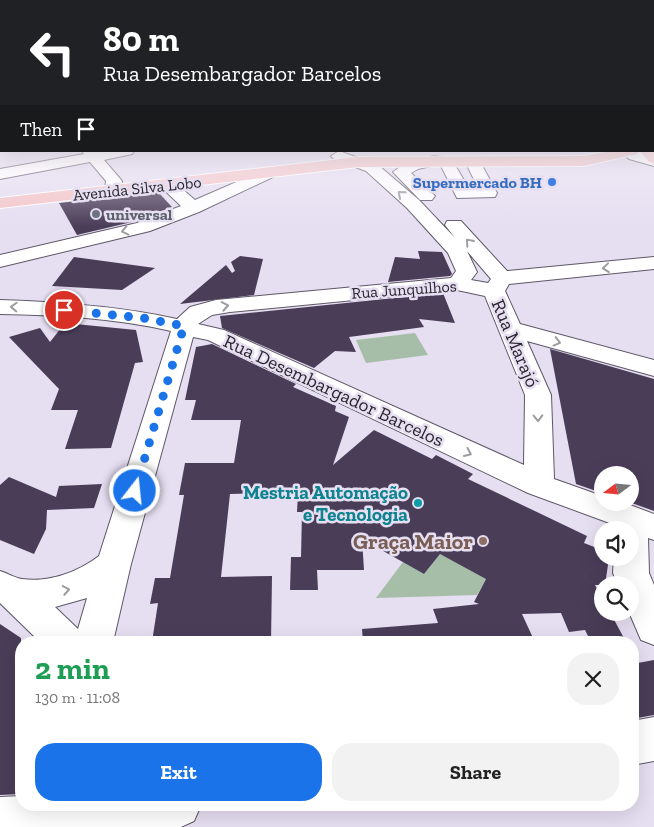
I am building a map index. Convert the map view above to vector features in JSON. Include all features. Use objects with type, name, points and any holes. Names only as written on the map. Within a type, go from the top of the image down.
[{"type":"main road","name":"Avenida Silva Lobo","points":[[0,203],[114,185],[338,156],[393,152],[563,155],[588,152]]},
{"type":"main road","points":[[269,173],[358,162],[584,161],[627,152]]},
{"type":"main road","name":"Avenida Silva Lobo","points":[[0,195],[114,185],[248,179]]},
{"type":"street","points":[[0,174],[91,154],[115,152]]},
{"type":"street","points":[[393,152],[433,161],[463,194],[489,192],[473,161]]},
{"type":"street","points":[[647,152],[650,156],[634,156],[654,160]]},
{"type":"street","points":[[91,154],[114,185]]},
{"type":"street","points":[[338,156],[372,168],[430,220],[457,252],[467,272],[457,284]]},
{"type":"street","name":"Rua Marajó","points":[[433,161],[413,165],[401,172],[419,189],[498,284],[510,329],[538,395],[539,486]]},
{"type":"street","points":[[3,256],[143,227],[194,208],[248,179],[269,173]]},
{"type":"street","points":[[167,184],[194,208]]},
{"type":"street","points":[[419,189],[430,220]]},
{"type":"street","name":"Rua Junquilhos","points":[[184,326],[191,316],[208,309],[230,304],[457,284],[498,284],[654,263]]},
{"type":"street","name":"Rua Desembargador Barcelos","points":[[0,307],[44,308],[143,318],[184,326],[216,335],[539,486],[643,524]]},
{"type":"street","points":[[96,636],[114,564],[184,326]]},
{"type":"street","points":[[510,329],[654,368]]},
{"type":"street","points":[[643,524],[631,573],[654,628]]},
{"type":"street","points":[[9,590],[48,593],[76,588],[97,578],[114,564]]},
{"type":"street","points":[[9,590],[59,636]]},
{"type":"street","points":[[639,742],[654,739]]},
{"type":"street","points":[[0,821],[110,811]]},
{"type":"green space","points":[[415,333],[428,355],[366,363],[356,340]]},
{"type":"green space","points":[[440,554],[487,577],[477,595],[376,598],[403,562],[424,574]]},
{"type":"building","name":"universal","points":[[158,192],[172,207],[136,221],[77,235],[59,203]]},
{"type":"building","points":[[418,251],[442,252],[452,274],[450,276],[388,282],[395,257],[420,259]]},
{"type":"building","points":[[240,256],[263,259],[254,295],[180,304],[226,265],[232,273],[235,271],[231,262]]},
{"type":"building","points":[[74,257],[155,268],[122,290],[52,286]]},
{"type":"building","points":[[443,293],[455,323],[419,319],[424,327],[349,337],[356,352],[335,351],[314,368],[222,328],[220,316]]},
{"type":"building","points":[[65,323],[136,330],[143,362],[135,363],[111,448],[65,449],[78,410],[51,410],[59,389],[9,337],[40,328],[50,342]]},
{"type":"building","points":[[212,344],[296,384],[293,387],[336,406],[335,411],[349,417],[333,465],[374,430],[432,459],[436,455],[473,474],[468,479],[587,536],[584,543],[594,547],[594,566],[608,566],[606,576],[594,576],[594,621],[615,621],[623,636],[588,636],[585,630],[569,632],[561,613],[522,614],[532,636],[363,636],[362,629],[438,623],[433,609],[479,604],[474,602],[486,579],[440,554],[424,574],[362,539],[364,570],[317,570],[318,590],[290,590],[291,557],[301,557],[302,512],[297,512],[298,492],[230,494],[221,577],[272,576],[271,636],[153,636],[158,603],[150,604],[155,578],[170,578],[184,495],[179,495],[185,463],[234,463],[241,420],[191,420],[196,400],[185,400],[196,347]]},
{"type":"building","points":[[550,349],[654,379],[654,511],[639,506],[639,466],[594,466],[594,490],[576,484]]},
{"type":"building","points":[[9,477],[56,497],[59,486],[102,484],[94,508],[47,510],[46,529],[34,554],[0,540],[0,485]]},
{"type":"building","points":[[0,624],[18,636],[15,636],[15,794],[0,795]]},
{"type":"building","points":[[654,660],[654,715],[639,718],[639,663]]},
{"type":"place","name":"Supermercado BH","points":[[552,182]]},
{"type":"place","name":"universal","points":[[96,214]]},
{"type":"place","name":"Mestria Automação e Tecnologia","points":[[418,503]]},
{"type":"place","name":"Graça Maior","points":[[483,541]]},
{"type":"route","points":[[64,310],[143,318],[184,326],[135,491]]}]
